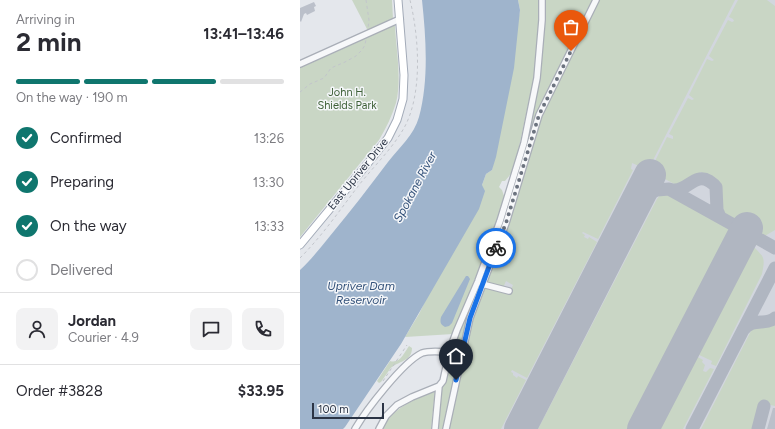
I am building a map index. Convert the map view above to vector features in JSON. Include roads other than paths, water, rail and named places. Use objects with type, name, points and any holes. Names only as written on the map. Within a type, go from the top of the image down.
[{"type":"main road","name":"East Upriver Drive","points":[[300,245],[388,138],[397,120],[403,99],[404,75],[398,0]]},
{"type":"street","points":[[379,429],[386,416],[397,405],[439,386],[443,381],[457,330],[500,222],[524,143],[537,78],[542,20],[542,0]]},
{"type":"street","points":[[446,429],[465,334],[473,308],[506,223],[539,115],[596,0]]},
{"type":"street","points":[[300,64],[400,19]]},
{"type":"street","points":[[482,284],[509,291]]},
{"type":"street","points":[[355,429],[373,402],[414,359],[431,351],[450,352]]},
{"type":"street","points":[[435,429],[439,386]]},
{"type":"water","name":"Upriver Dam Reservoir","points":[[422,0],[518,0],[520,10],[514,68],[496,157],[492,170],[486,174],[482,185],[485,191],[479,209],[401,344],[345,427],[343,429],[300,429],[300,270],[345,218],[406,141],[417,124],[422,103],[426,59]]},
{"type":"water","points":[[466,276],[470,279],[452,323],[445,327],[441,323],[441,317]]},
{"type":"park label","name":"John H. Shields Park","points":[[347,98]]},
{"type":"water label","name":"Spokane River","points":[[415,187]]}]
